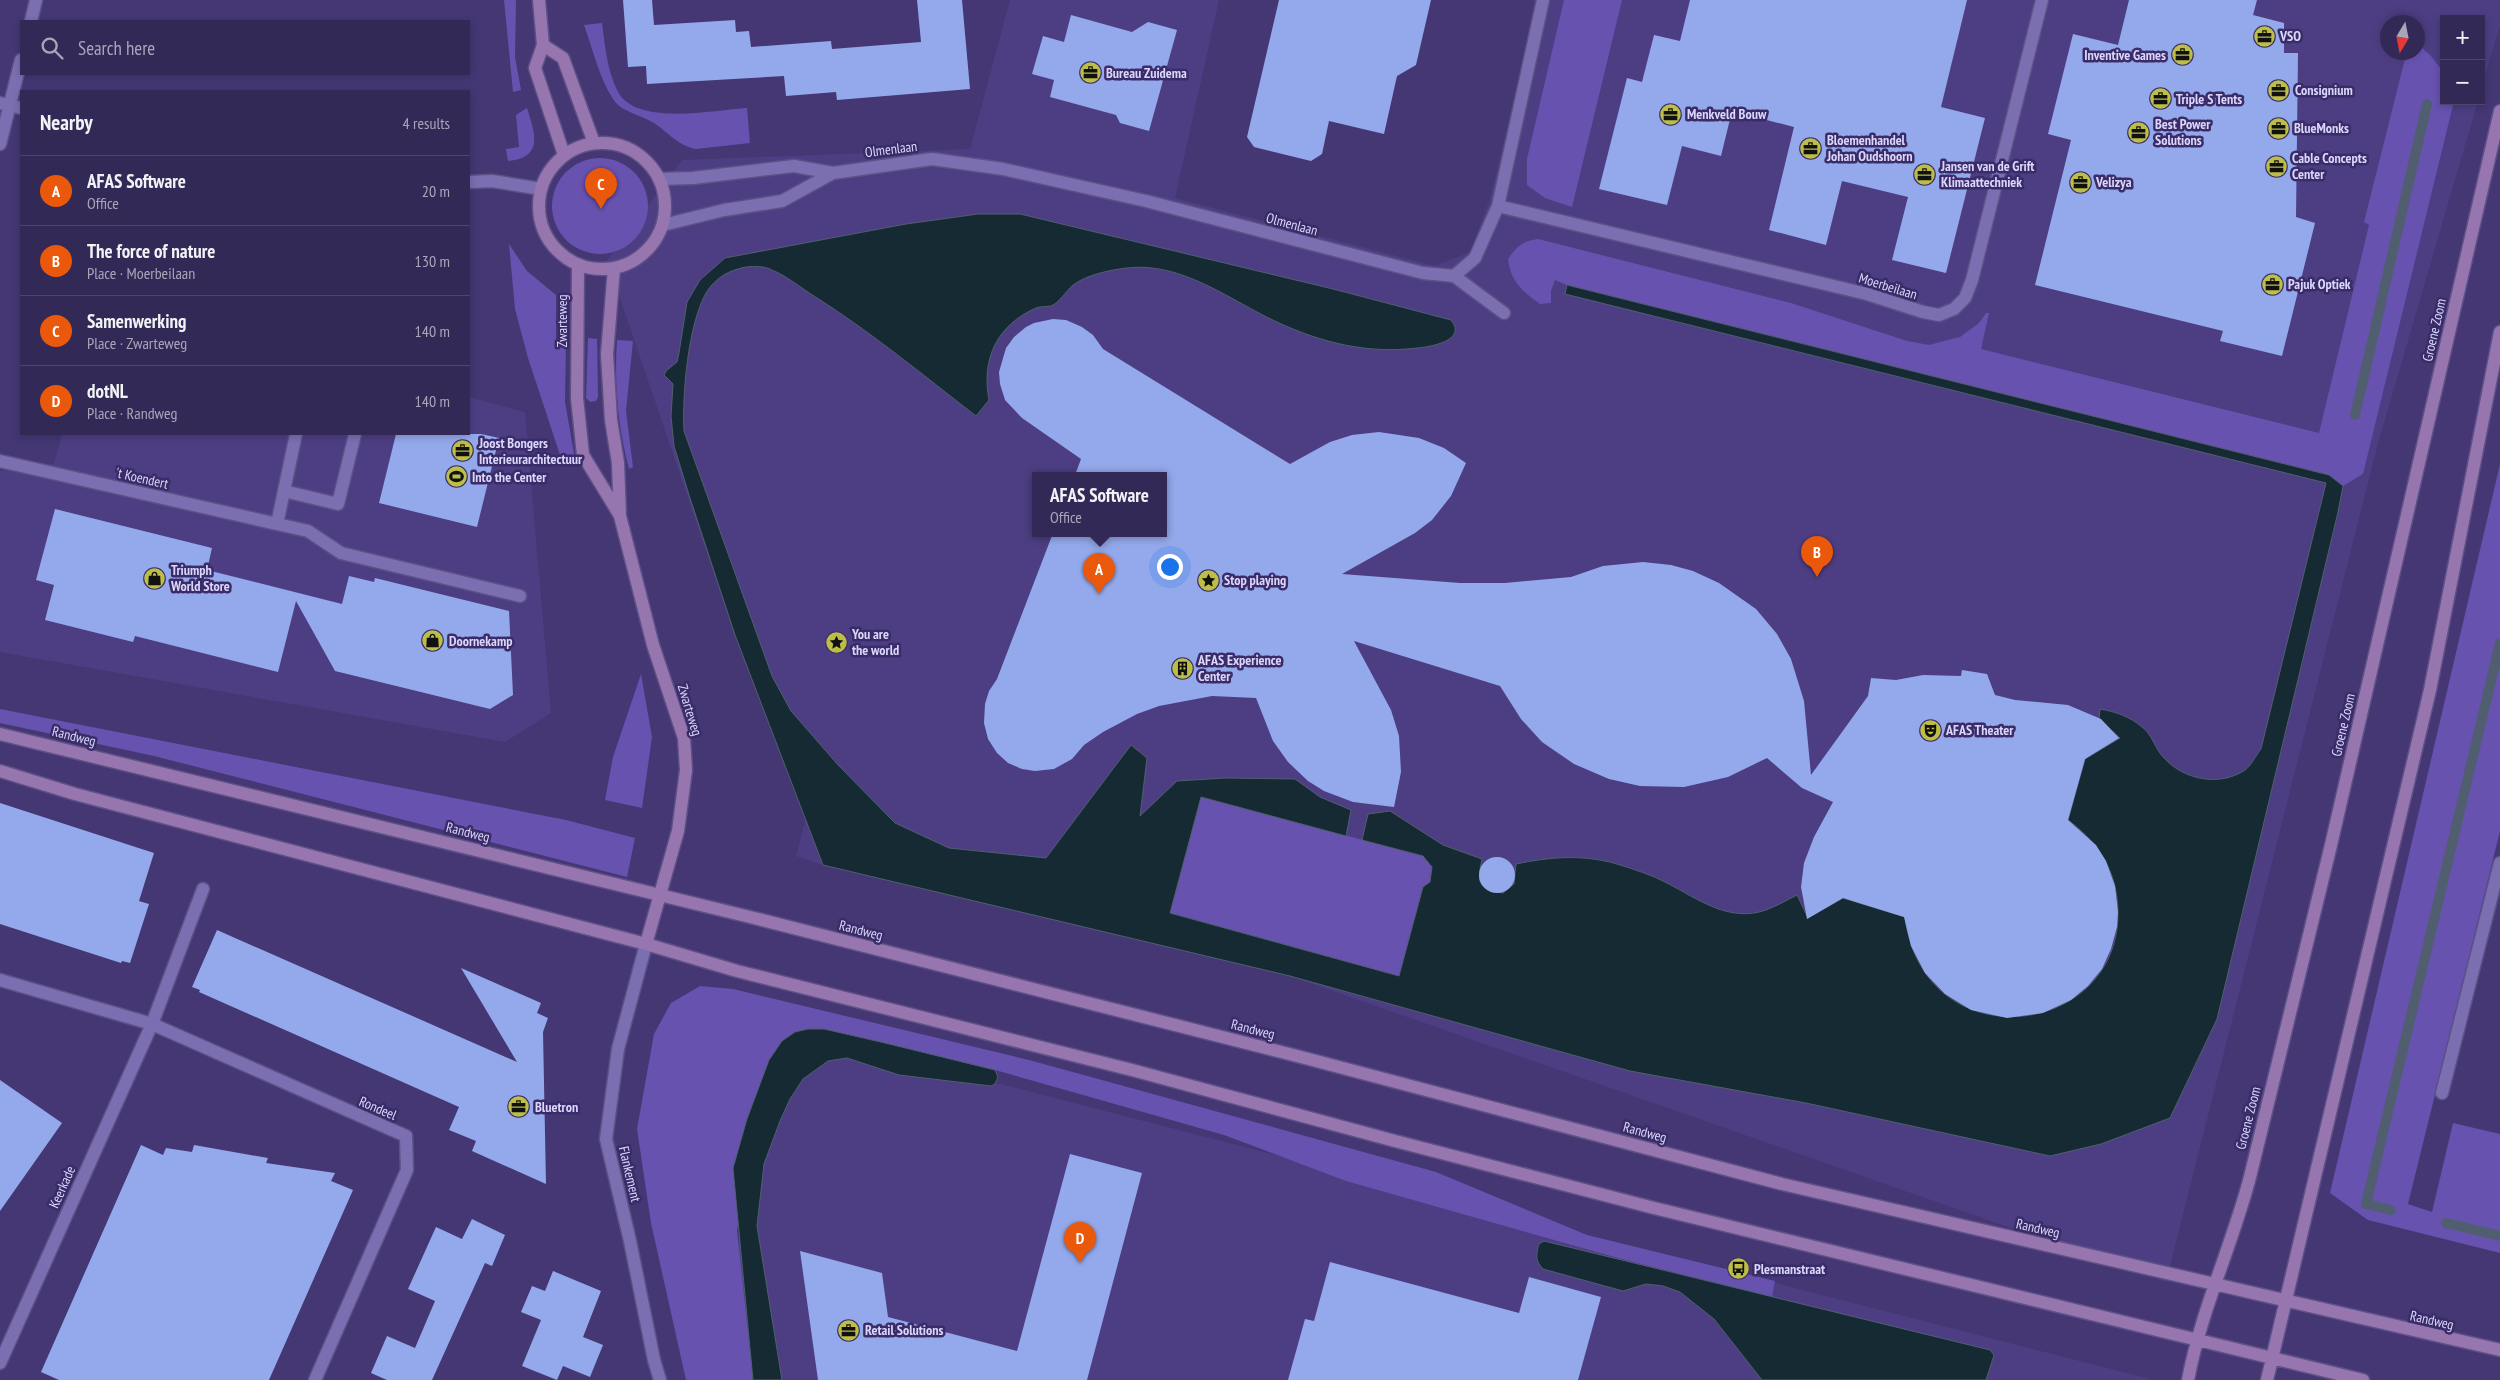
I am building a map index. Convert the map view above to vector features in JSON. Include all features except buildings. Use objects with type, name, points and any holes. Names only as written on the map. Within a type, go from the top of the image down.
[{"type":"main road","points":[[539,0],[543,45],[535,68],[564,155]]},
{"type":"main road","points":[[543,45],[563,58],[594,143]]},
{"type":"main road","name":"Groene Zoom","points":[[2196,1340],[2240,1214],[2328,855],[2500,111]]},
{"type":"main road","points":[[594,143],[610,143],[625,147],[639,155],[651,166],[659,179],[665,202],[663,225],[652,245],[644,253],[625,265],[614,268],[596,269],[578,265],[564,257],[553,247],[545,234],[540,219],[538,204],[541,188],[546,176],[564,155],[594,143]]},
{"type":"main road","name":"Zwarteweg","points":[[578,265],[577,398],[582,454],[620,516]]},
{"type":"main road","name":"Zwarteweg","points":[[614,268],[607,354],[612,420],[618,462],[620,516],[653,645],[684,738],[686,770],[678,831],[646,944]]},
{"type":"main road","points":[[2267,1380],[2430,690],[2500,332]]},
{"type":"main road","name":"Randweg","points":[[0,734],[659,896],[1292,1055],[1782,1184],[2500,1350]]},
{"type":"main road","points":[[0,771],[84,796],[646,944],[737,971],[1132,1070],[1654,1208],[2363,1380]]},
{"type":"main road","points":[[2188,1380],[2196,1340]]},
{"type":"street","points":[[31,20],[36,0]]},
{"type":"street","points":[[1504,313],[1454,276],[1475,258],[1498,206],[1543,0]]},
{"type":"street","name":"Moerbeilaan","points":[[1498,206],[1857,292],[1939,315],[1954,309],[1965,298],[1972,280],[2042,0]]},
{"type":"street","points":[[0,144],[20,64]]},
{"type":"street","name":"Olmenlaan","points":[[659,179],[693,178],[794,166],[833,173],[932,159],[1003,168],[1146,201],[1423,273],[1454,276]]},
{"type":"street","name":"Olmenlaan","points":[[663,225],[724,210],[782,201],[833,173]]},
{"type":"street","points":[[470,182],[492,181],[541,188]]},
{"type":"street","points":[[276,524],[296,435]]},
{"type":"street","points":[[284,490],[338,504],[355,435]]},
{"type":"street","name":"'t Koendert","points":[[0,461],[308,531],[342,553],[520,596]]},
{"type":"street","points":[[2442,1093],[2500,863]]},
{"type":"street","points":[[152,1024],[203,889]]},
{"type":"street","name":"Flankement","points":[[646,944],[618,1050],[606,1139],[660,1380]]},
{"type":"street","name":"Rondeel","points":[[0,980],[152,1024],[406,1136],[407,1170],[315,1380]]},
{"type":"street","name":"Keerkade","points":[[2,1355],[152,1024]]},
{"type":"shaded area","points":[[504,0],[516,0],[515,57],[521,90],[513,92]]},
{"type":"shaded area","points":[[1010,0],[1219,0],[1175,198],[1435,266],[1470,252],[1490,199],[1539,0],[2500,0],[2500,25],[2485,76],[2485,15],[2440,15],[2440,105],[2477,105],[2377,447],[2166,1282],[1290,976],[823,865],[796,856],[806,818],[736,639],[607,260],[682,160],[970,149]]},
{"type":"shaded area","points":[[1564,0],[1622,0],[1572,207],[1545,198],[1527,185],[1527,159]]},
{"type":"shaded area","points":[[602,23],[611,74],[617,90],[626,101],[640,109],[676,114],[747,108],[750,143],[696,149],[678,142],[654,123],[622,108],[616,102],[604,82],[584,25]]},
{"type":"shaded area","points":[[2425,50],[2440,68],[2440,105],[2453,105],[2363,474],[2343,486],[2329,475],[1567,285],[1555,280],[1551,291],[1551,303],[1540,304],[1518,285],[1509,267],[1508,259],[1517,247],[1528,241],[1538,239],[1791,303],[1907,341],[1929,345],[1960,337],[1979,323],[1986,313],[1989,313],[1981,349],[2319,433],[2369,225],[2364,222],[2405,60],[2425,60]]},
{"type":"shaded area","points":[[527,108],[534,135],[532,150],[519,159],[508,161],[506,149],[519,147],[516,115]]},
{"type":"shaded area","points":[[600,158],[618,162],[634,172],[644,188],[648,206],[644,224],[634,240],[618,250],[600,254],[582,250],[566,240],[556,224],[552,206],[556,188],[566,172],[582,162]]},
{"type":"shaded area","points":[[509,244],[527,271],[556,295],[556,342],[566,343],[565,402],[575,459],[563,464],[528,358],[515,309]]},
{"type":"shaded area","points":[[588,338],[597,339],[598,397],[596,401],[590,402],[586,398]]},
{"type":"shaded area","points":[[617,340],[633,341],[626,411],[633,467],[629,469],[618,405],[616,373]]},
{"type":"shaded area","points":[[470,397],[525,412],[551,713],[505,742],[0,652],[0,471],[54,464],[62,435],[470,435]]},
{"type":"shaded area","points":[[2500,464],[2500,831],[2408,1204],[2432,1212],[2453,1123],[2500,1134],[2500,1253],[2368,1220],[2330,1193]]},
{"type":"shaded area","points":[[641,674],[652,737],[642,808],[605,800],[613,757]]},
{"type":"shaded area","points":[[0,709],[566,820],[635,838],[627,877],[154,756],[0,723]]},
{"type":"shaded area","points":[[1201,797],[1423,856],[1432,867],[1430,882],[1423,887],[1399,976],[1170,913]]},
{"type":"shaded area","points":[[700,986],[733,989],[1029,1060],[1436,1172],[1587,1235],[1775,1281],[1772,1297],[1618,1258],[1346,1181],[1224,1135],[995,1070],[824,1029],[808,1029],[795,1032],[782,1041],[770,1060],[737,1230],[753,1380],[686,1380],[651,1223],[637,1129],[654,1034],[671,1003]]},
{"type":"shaded area","points":[[752,1020],[1587,1235],[2154,1380],[731,1380]]},
{"type":"water","points":[[978,214],[1020,214],[1333,289],[1451,320],[1455,327],[1455,333],[1445,342],[1417,348],[1381,349],[1346,345],[1311,336],[1277,322],[1186,276],[1147,267],[1120,269],[1078,281],[1060,300],[1051,306],[1036,308],[1022,315],[1011,324],[995,345],[990,357],[987,371],[989,400],[976,416],[876,339],[783,275],[756,266],[740,268],[728,273],[714,283],[706,293],[695,323],[685,380],[684,431],[772,676],[791,711],[839,766],[895,823],[949,848],[1046,858],[1131,745],[1147,758],[1140,816],[1177,781],[1225,778],[1295,779],[1320,797],[1351,810],[1346,836],[1201,797],[1170,913],[1399,976],[1423,887],[1430,882],[1432,867],[1423,856],[1362,840],[1368,814],[1390,811],[1443,845],[1482,859],[1481,883],[1484,887],[1494,891],[1503,893],[1514,884],[1516,864],[1554,858],[1579,858],[1604,861],[1636,870],[1661,880],[1702,902],[1739,914],[1766,910],[1797,895],[1808,918],[1843,898],[1905,917],[1920,965],[1949,997],[1985,1014],[2025,1016],[2062,1005],[2094,981],[2114,945],[2117,898],[2107,864],[2094,845],[2068,820],[2085,759],[2120,738],[2099,719],[2100,709],[2122,715],[2137,723],[2145,730],[2164,758],[2182,772],[2203,779],[2214,779],[2235,775],[2247,768],[2261,749],[2326,483],[1565,294],[1567,285],[2329,475],[2343,486],[2338,512],[2217,1019],[2170,1118],[2101,1144],[2050,1156],[1806,1103],[1630,1071],[1290,976],[823,865],[735,635],[689,495],[674,446],[671,416],[673,384],[664,375],[677,362],[687,302],[700,280],[725,258],[906,224]]},
{"type":"water","points":[[808,1029],[824,1029],[995,1070],[998,1077],[995,1084],[991,1086],[899,1075],[847,1058],[828,1061],[803,1079],[790,1099],[764,1164],[757,1226],[782,1380],[753,1380],[733,1168],[747,1119],[769,1060],[782,1041],[795,1032]]},
{"type":"water","points":[[1544,1241],[1990,1350],[1994,1355],[1986,1380],[1762,1380],[1714,1319],[1680,1292],[1663,1286],[1646,1284],[1623,1291],[1543,1269],[1537,1260],[1537,1254],[1539,1244]]},
{"type":"waterway","points":[[2355,415],[2427,104]]},
{"type":"waterway","points":[[2391,1210],[2366,1204],[2500,643]]},
{"type":"waterway","points":[[2446,1223],[2500,1236]]},
{"type":"place","name":"VSO","points":[[2264,36]]},
{"type":"place","name":"Inventive Games","points":[[2182,55]]},
{"type":"place","name":"Bureau Zuidema","points":[[1090,73]]},
{"type":"place","name":"Consignium","points":[[2279,90]]},
{"type":"place","name":"Triple S Tents","points":[[2160,99]]},
{"type":"place","name":"Menkveld Bouw","points":[[1671,114]]},
{"type":"place","name":"BlueMonks","points":[[2278,128]]},
{"type":"place","name":"Best Power Solutions","points":[[2139,132]]},
{"type":"place","name":"Bloemenhandel Johan Oudshoorn","points":[[1811,148]]},
{"type":"place","name":"Cable Concepts Center","points":[[2276,166]]},
{"type":"place","name":"Jansen van de Grift Klimaattechniek","points":[[1925,174]]},
{"type":"place","name":"Velizya","points":[[2080,182]]},
{"type":"place","name":"Samenwerking","points":[[601,209]]},
{"type":"place","name":"Pajuk Optiek","points":[[2272,284]]},
{"type":"place","name":"Joost Bongers Interieurarchitectuur","points":[[463,451]]},
{"type":"place","name":"Into the Center","points":[[456,477]]},
{"type":"place","name":"The force of nature","points":[[1817,577]]},
{"type":"place","name":"Triumph World Store","points":[[155,578]]},
{"type":"place","name":"Stop playing","points":[[1208,580]]},
{"type":"place","name":"AFAS Software","points":[[1099,594]]},
{"type":"place","name":"Doornekamp","points":[[433,641]]},
{"type":"place","name":"You are the world","points":[[836,642]]},
{"type":"place","name":"AFAS Experience Center","points":[[1182,668]]},
{"type":"place","name":"AFAS Theater","points":[[1930,730]]},
{"type":"place","name":"Bluetron","points":[[519,1107]]},
{"type":"place","name":"dotNL","points":[[1080,1263]]},
{"type":"place","name":"Plesmanstraat","points":[[1738,1269]]},
{"type":"place","name":"Retail Solutions","points":[[849,1330]]}]
